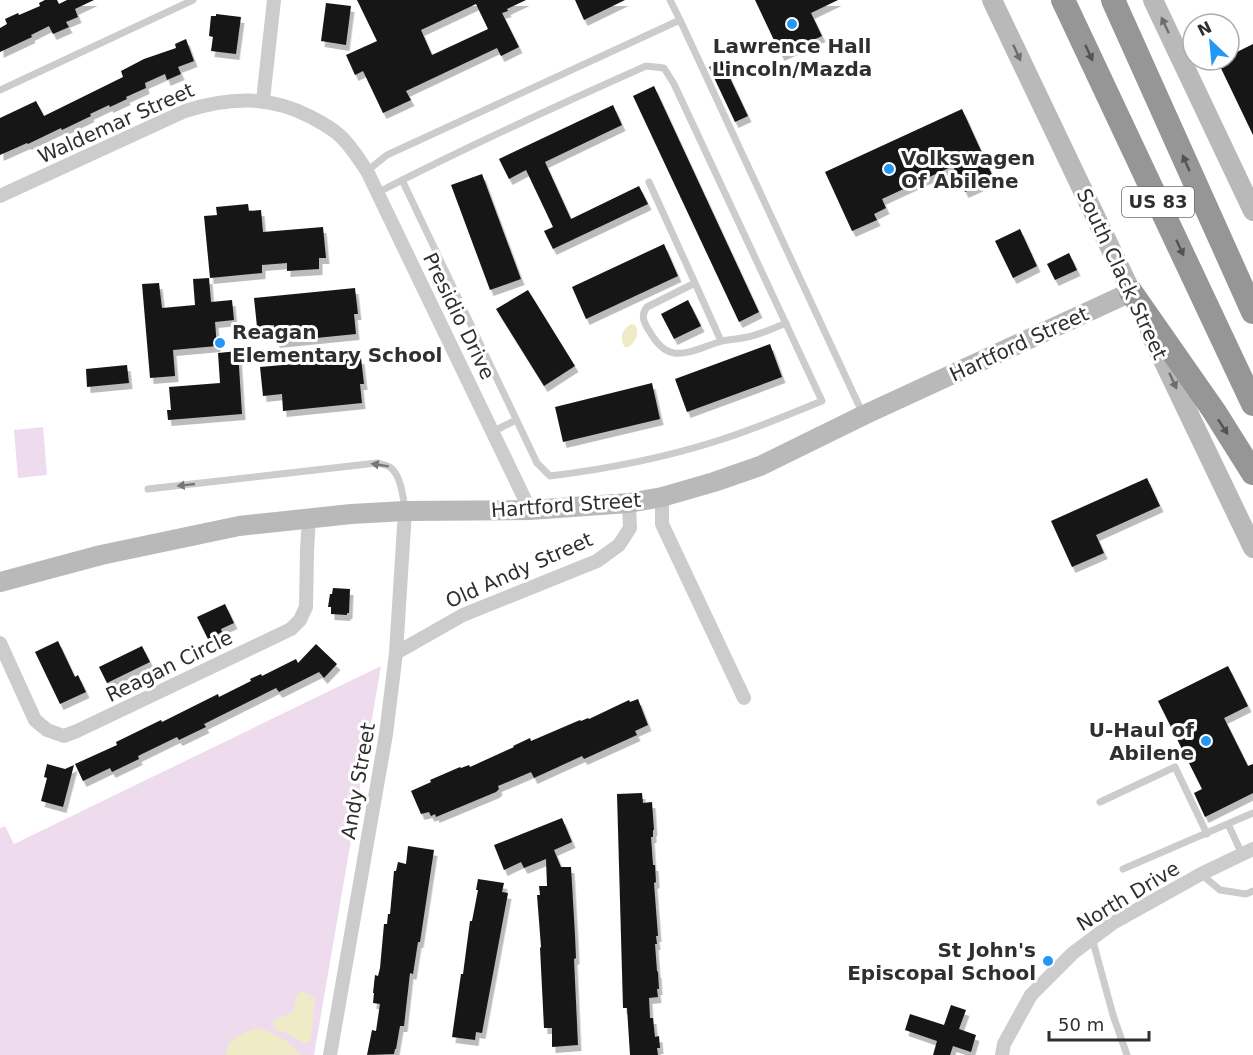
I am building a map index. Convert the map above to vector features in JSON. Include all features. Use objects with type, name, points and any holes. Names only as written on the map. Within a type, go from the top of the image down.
[{"type":"highway","name":"US 83","points":[[1063,0],[1253,404]]},
{"type":"highway","name":"US 83","points":[[1113,0],[1253,312]]},
{"type":"highway","points":[[1131,292],[1214,411],[1253,473]]},
{"type":"street","points":[[263,100],[274,0]]},
{"type":"street","name":"South Clack Street","points":[[992,0],[1253,548]]},
{"type":"street","points":[[1153,0],[1253,211]]},
{"type":"street","name":"Waldemar Street","points":[[0,196],[185,111],[231,100],[263,100],[287,106],[331,129],[347,143]]},
{"type":"street","name":"Presidio Drive","points":[[347,143],[367,171],[530,510]]},
{"type":"street","name":"Hartford Street","points":[[0,582],[101,555],[206,532],[309,517],[405,511],[530,510],[629,503],[662,497],[759,466],[1131,292]]},
{"type":"street","points":[[662,497],[662,524],[744,698]]},
{"type":"street","name":"Old Andy Street","points":[[396,653],[463,615],[597,561],[619,545],[630,528],[629,503]]},
{"type":"street","name":"Andy Street","points":[[330,1055],[386,734],[396,653],[405,511]]},
{"type":"street","name":"Reagan Circle","points":[[0,643],[35,720],[47,729],[64,736],[77,731],[291,629],[300,620],[306,607],[309,517]]},
{"type":"street","name":"North Drive","points":[[1002,1055],[1004,1044],[1031,995],[1073,953],[1113,923],[1201,874],[1247,852]]},
{"type":"lane","points":[[0,90],[193,0]]},
{"type":"lane","points":[[670,0],[864,415]]},
{"type":"lane","points":[[367,171],[387,156],[680,21]]},
{"type":"lane","points":[[377,193],[442,159],[550,108],[646,66],[664,68],[674,84],[822,401],[773,422],[719,441],[647,460],[550,476],[537,463],[402,180]]},
{"type":"lane","points":[[649,182],[721,341]]},
{"type":"lane","points":[[695,284],[647,307],[643,313],[644,322],[658,343],[667,350],[677,353],[689,352],[721,341],[757,334],[786,323]]},
{"type":"lane","points":[[492,432],[516,420]]},
{"type":"lane","points":[[148,489],[377,463],[390,467],[396,475],[402,488],[405,511]]},
{"type":"lane","points":[[1100,802],[1175,766],[1207,834]]},
{"type":"lane","points":[[1123,869],[1253,813]]},
{"type":"lane","points":[[1228,824],[1247,852]]},
{"type":"lane","points":[[1201,874],[1220,890],[1246,894],[1253,891]]},
{"type":"lane","points":[[1092,938],[1113,1015],[1128,1055]]},
{"type":"shaded area","points":[[632,324],[635,325],[637,331],[636,337],[629,347],[625,347],[622,340],[623,334]]},
{"type":"shaded area","points":[[43,427],[47,475],[18,478],[14,430]]},
{"type":"shaded area","points":[[381,666],[314,1055],[0,1055],[0,828],[5,826],[14,844]]},
{"type":"shaded area","points":[[302,992],[315,999],[311,1038],[306,1043],[286,1032],[278,1031],[273,1025],[274,1020],[293,1011],[296,996]]},
{"type":"shaded area","points":[[256,1028],[281,1037],[300,1055],[226,1055],[232,1041]]},
{"type":"building","points":[[45,0],[57,0],[59,4],[67,0],[94,0],[75,9],[78,17],[66,22],[69,27],[53,34],[49,26],[0,52],[0,28],[7,24],[5,19],[40,6],[39,3]]},
{"type":"building","points":[[357,0],[526,0],[502,13],[519,47],[501,56],[497,48],[406,91],[411,100],[383,113],[363,71],[355,75],[346,55],[377,41]],"holes":[[[476,4],[488,29],[432,55],[421,30]]]},
{"type":"building","points":[[575,0],[625,0],[584,20]]},
{"type":"building","name":"Lawrence Hall Lincoln/Mazda","points":[[755,0],[838,0],[811,13],[822,36],[781,55]]},
{"type":"building","points":[[326,3],[351,6],[346,45],[321,41]]},
{"type":"building","points":[[216,14],[241,17],[236,54],[211,51],[213,37],[209,36],[211,16],[216,16]]},
{"type":"building","points":[[186,39],[194,61],[178,67],[181,74],[167,80],[165,74],[145,83],[146,88],[126,97],[127,99],[90,114],[91,116],[62,130],[61,128],[0,155],[0,118],[36,101],[44,116],[123,77],[121,71],[144,59],[176,48],[175,44]]},
{"type":"building","points":[[1253,44],[1253,135],[1223,72],[1241,72],[1241,50]]},
{"type":"building","points":[[722,61],[748,116],[735,122],[709,67]]},
{"type":"building","points":[[654,86],[759,312],[739,322],[633,96]]},
{"type":"building","points":[[613,105],[622,125],[545,162],[571,219],[639,186],[648,204],[553,249],[544,231],[553,227],[526,170],[509,179],[499,159]]},
{"type":"building","name":"Volkswagen Of Abilene","points":[[962,109],[994,179],[965,192],[953,166],[882,199],[886,208],[874,214],[877,220],[852,231],[825,172]]},
{"type":"building","points":[[482,174],[521,279],[490,290],[451,185]]},
{"type":"building","points":[[248,204],[249,211],[261,210],[263,232],[323,227],[326,258],[319,258],[319,269],[287,271],[287,263],[262,265],[262,273],[210,278],[204,216],[217,215],[216,207]]},
{"type":"building","points":[[1020,229],[1037,266],[1013,278],[995,241]]},
{"type":"building","points":[[664,244],[678,276],[586,319],[572,287]]},
{"type":"building","points":[[1069,253],[1077,270],[1055,280],[1047,264]]},
{"type":"building","points":[[209,278],[211,302],[232,300],[234,320],[215,322],[217,346],[173,350],[175,376],[150,378],[142,284],[159,283],[162,308],[195,305],[193,279]]},
{"type":"building","points":[[355,288],[358,314],[354,314],[356,334],[276,342],[274,325],[257,327],[254,298]]},
{"type":"building","points":[[528,290],[575,366],[544,386],[496,309]]},
{"type":"building","points":[[688,300],[701,326],[674,339],[661,314]]},
{"type":"building","points":[[770,344],[782,377],[687,412],[675,379]]},
{"type":"building","points":[[238,351],[242,414],[168,420],[167,410],[171,410],[169,387],[220,383],[218,353]]},
{"type":"building","points":[[361,358],[364,384],[360,384],[362,403],[283,411],[282,394],[263,396],[260,367]]},
{"type":"building","points":[[127,365],[129,383],[87,387],[86,369]]},
{"type":"building","points":[[652,383],[660,419],[563,442],[555,407]]},
{"type":"building","points":[[1147,478],[1160,506],[1096,535],[1104,553],[1072,567],[1051,521]]},
{"type":"building","points":[[333,588],[350,589],[347,615],[331,614],[331,607],[328,607]]},
{"type":"building","points":[[225,604],[234,623],[208,639],[197,617]]},
{"type":"building","points":[[58,641],[75,677],[78,675],[86,692],[60,704],[35,652]]},
{"type":"building","points":[[316,644],[337,664],[324,678],[319,672],[279,692],[276,688],[204,724],[206,727],[179,740],[177,737],[112,772],[110,768],[83,781],[75,764],[117,745],[116,742],[161,720],[162,722],[218,694],[219,697],[261,674],[262,676],[296,659],[298,663]]},
{"type":"building","points":[[142,646],[150,662],[107,683],[99,667]]},
{"type":"building","name":"U-Haul of Abilene","points":[[1228,666],[1248,706],[1224,718],[1248,766],[1253,764],[1253,793],[1205,817],[1194,793],[1202,789],[1158,701]]},
{"type":"building","points":[[638,699],[648,725],[635,731],[637,735],[584,759],[582,756],[534,778],[531,772],[498,786],[499,789],[496,792],[436,817],[435,814],[431,816],[429,812],[421,814],[411,791],[431,782],[430,780],[460,767],[469,765],[470,767],[530,738],[531,741],[580,720],[589,719],[629,700],[630,702]]},
{"type":"building","points":[[47,764],[65,769],[74,765],[63,807],[41,801],[47,778],[44,777]]},
{"type":"building","points":[[642,793],[643,803],[652,802],[654,830],[653,837],[651,837],[656,882],[654,883],[658,936],[656,936],[657,944],[655,944],[659,989],[657,989],[658,997],[649,998],[650,1018],[653,1018],[655,1037],[659,1036],[658,1055],[630,1055],[627,1008],[623,1008],[617,794]]},
{"type":"building","points":[[562,818],[572,842],[554,850],[561,867],[571,867],[578,1045],[552,1047],[552,1028],[544,1028],[537,895],[540,895],[539,886],[547,886],[546,859],[524,868],[521,862],[504,870],[494,845]]},
{"type":"building","points":[[408,846],[434,850],[420,942],[418,942],[413,974],[410,973],[404,1026],[400,1026],[394,1054],[367,1055],[372,1030],[376,1031],[380,1004],[373,1003],[373,993],[375,975],[378,976],[380,968],[384,924],[387,924],[388,914],[390,914],[394,871],[396,871],[398,862],[406,864]]},
{"type":"building","points":[[478,879],[504,883],[502,892],[508,893],[482,1033],[476,1032],[475,1040],[452,1037]]},
{"type":"building","points":[[951,1005],[966,1010],[959,1029],[976,1035],[971,1052],[953,1046],[950,1055],[933,1055],[937,1041],[905,1030],[910,1014],[944,1025]]},
{"type":"place","name":"Lawrence Hall Lincoln/Mazda","points":[[792,24]]},
{"type":"place","name":"Volkswagen Of Abilene","points":[[889,169]]},
{"type":"place","name":"Reagan Elementary School","points":[[220,343]]},
{"type":"place","name":"U-Haul of Abilene","points":[[1206,741]]},
{"type":"place","name":"St John's Episcopal School","points":[[1048,961]]}]
